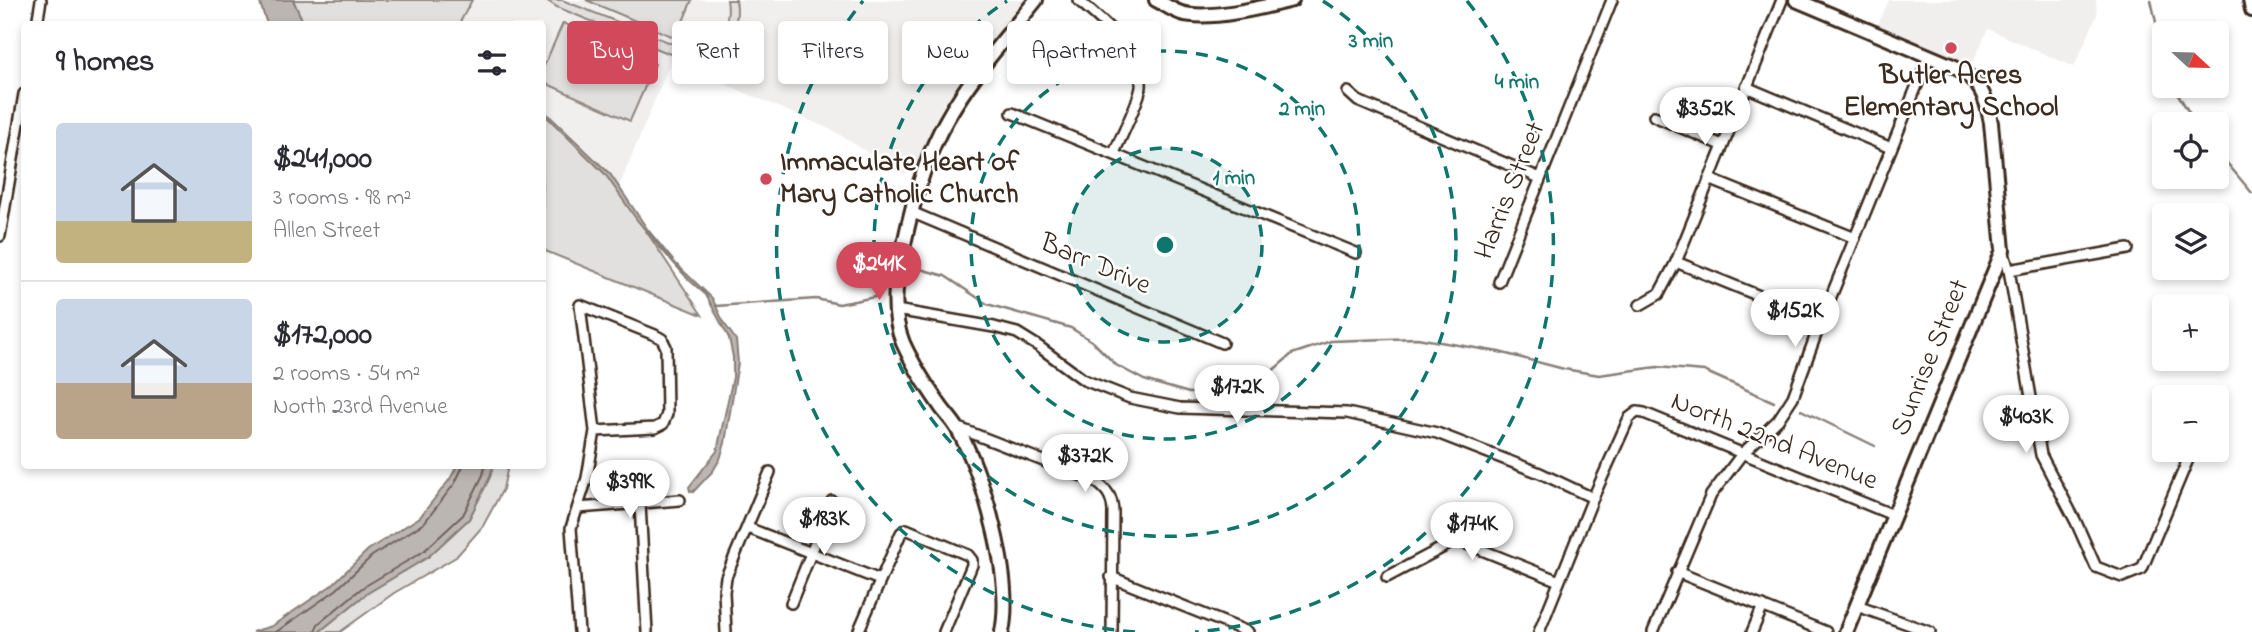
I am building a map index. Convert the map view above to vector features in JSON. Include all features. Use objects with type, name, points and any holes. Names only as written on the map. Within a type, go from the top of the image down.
[{"type":"street","points":[[38,21],[41,0]]},
{"type":"street","points":[[1002,632],[1004,621],[1001,561],[982,482],[956,427],[941,408],[902,341],[896,310],[896,278],[911,212],[930,153],[946,120],[974,78],[1036,0]]},
{"type":"street","points":[[1078,0],[1110,29],[1138,62],[1141,88],[1114,153]]},
{"type":"street","points":[[1156,0],[1182,13],[1194,14],[1241,11],[1292,0]]},
{"type":"street","name":"Harris Street","points":[[1499,282],[1612,0]]},
{"type":"street","points":[[1640,305],[1659,294],[1676,262],[1782,0]]},
{"type":"street","points":[[2250,0],[2252,10]]},
{"type":"street","points":[[1653,632],[1711,495],[1742,454],[1786,409],[1793,397],[1821,321],[1929,56],[1800,1]]},
{"type":"street","name":"Sunrise Street","points":[[1846,632],[2003,250],[1991,122],[1983,93],[1967,74],[1929,56]]},
{"type":"street","points":[[1746,87],[1891,148]]},
{"type":"street","points":[[1348,92],[1358,101],[1540,178]]},
{"type":"street","points":[[0,236],[21,112]]},
{"type":"street","points":[[1012,113],[1356,253]]},
{"type":"street","points":[[1654,116],[1722,145]]},
{"type":"street","points":[[1709,179],[1855,238]]},
{"type":"street","name":"Barr Drive","points":[[911,212],[1222,343]]},
{"type":"street","points":[[2009,270],[2128,249]]},
{"type":"street","points":[[2003,250],[2009,270],[2041,455],[2077,522],[2096,567],[2122,577],[2142,569],[2187,462]]},
{"type":"street","points":[[1676,262],[1821,321]]},
{"type":"street","points":[[579,632],[571,528],[587,478],[595,431],[580,305],[655,335],[662,339],[666,347],[667,414],[663,424],[656,428],[595,431]]},
{"type":"street","points":[[896,310],[1017,333],[1084,380],[1130,398],[1180,408],[1348,413],[1437,433],[1540,473],[1593,498],[1539,632]]},
{"type":"street","name":"North 22nd Avenue","points":[[1593,498],[1629,418],[1637,412],[1893,515]]},
{"type":"street","points":[[956,427],[1094,481],[1106,489],[1113,499],[1112,632]]},
{"type":"street","points":[[726,632],[726,577],[769,472]]},
{"type":"street","points":[[578,508],[680,500]]},
{"type":"street","points":[[791,603],[832,501]]},
{"type":"street","points":[[640,504],[647,632]]},
{"type":"street","points":[[748,528],[880,580]]},
{"type":"street","points":[[859,630],[901,533],[906,529],[972,559],[972,565],[944,632]]},
{"type":"street","points":[[1387,577],[1457,540],[1559,580]]},
{"type":"street","points":[[1677,572],[1826,632]]},
{"type":"street","points":[[1111,578],[1248,632]]},
{"type":"street","points":[[1752,632],[1763,606]]},
{"type":"street","points":[[1857,606],[1930,632]]},
{"type":"shaded area","points":[[293,0],[472,0],[461,21],[303,21]]},
{"type":"shaded area","points":[[472,0],[1024,0],[993,38],[993,21],[902,21],[902,84],[958,84],[944,104],[918,160],[911,171],[905,174],[834,131],[725,84],[764,84],[764,21],[672,21],[672,61],[618,189],[546,114],[546,21],[462,21]]},
{"type":"shaded area","points":[[546,0],[562,0],[615,21],[591,21]]},
{"type":"shaded area","points":[[586,0],[692,0],[683,21],[672,21],[672,36],[658,30],[658,21],[636,21]]},
{"type":"shaded area","points":[[727,0],[736,0],[735,21],[726,21]]},
{"type":"shaded area","name":"Butler Acres Elementary School","points":[[1889,0],[2096,0],[2097,15],[2074,67],[1988,29],[1970,68],[1876,29]]},
{"type":"shaded area","points":[[563,23],[567,25],[567,84],[646,84],[630,121],[546,83],[546,61]]},
{"type":"shaded area","points":[[658,38],[672,43],[672,55],[658,49]]},
{"type":"shaded area","points":[[546,115],[601,167],[702,315],[546,251]]},
{"type":"shaded area","points":[[492,469],[507,469],[503,489],[483,526],[456,557],[394,593],[340,632],[319,632],[366,594],[428,557],[469,519]]},
{"type":"water","points":[[259,0],[293,0],[303,21],[266,21]]},
{"type":"water","points":[[546,113],[610,174],[648,230],[675,263],[712,298],[736,340],[738,363],[725,443],[713,471],[693,492],[689,487],[717,451],[733,377],[729,338],[706,295],[688,279],[637,220],[605,174],[546,116]]},
{"type":"water","points":[[455,469],[492,469],[469,519],[428,557],[366,594],[319,632],[252,632],[272,626],[332,585],[368,550],[420,517]]},
{"type":"waterway","points":[[2151,0],[2156,21]]},
{"type":"waterway","points":[[2180,98],[2189,112]]},
{"type":"waterway","points":[[2229,165],[2252,193]]},
{"type":"waterway","points":[[913,267],[945,276],[987,304],[1071,328],[1093,342],[1116,365],[1144,380],[1189,393],[1228,392],[1263,379],[1292,354],[1331,341],[1417,338],[1499,352],[1599,375],[1657,367],[1704,371],[1774,402]]},
{"type":"waterway","points":[[716,306],[816,299],[839,304],[875,297]]},
{"type":"waterway","points":[[1801,410],[1875,446]]},
{"type":"place","name":"Butler Acres Elementary School","points":[[1951,48]]},
{"type":"place","name":"Immaculate Heart of Mary Catholic Church","points":[[766,179]]}]
